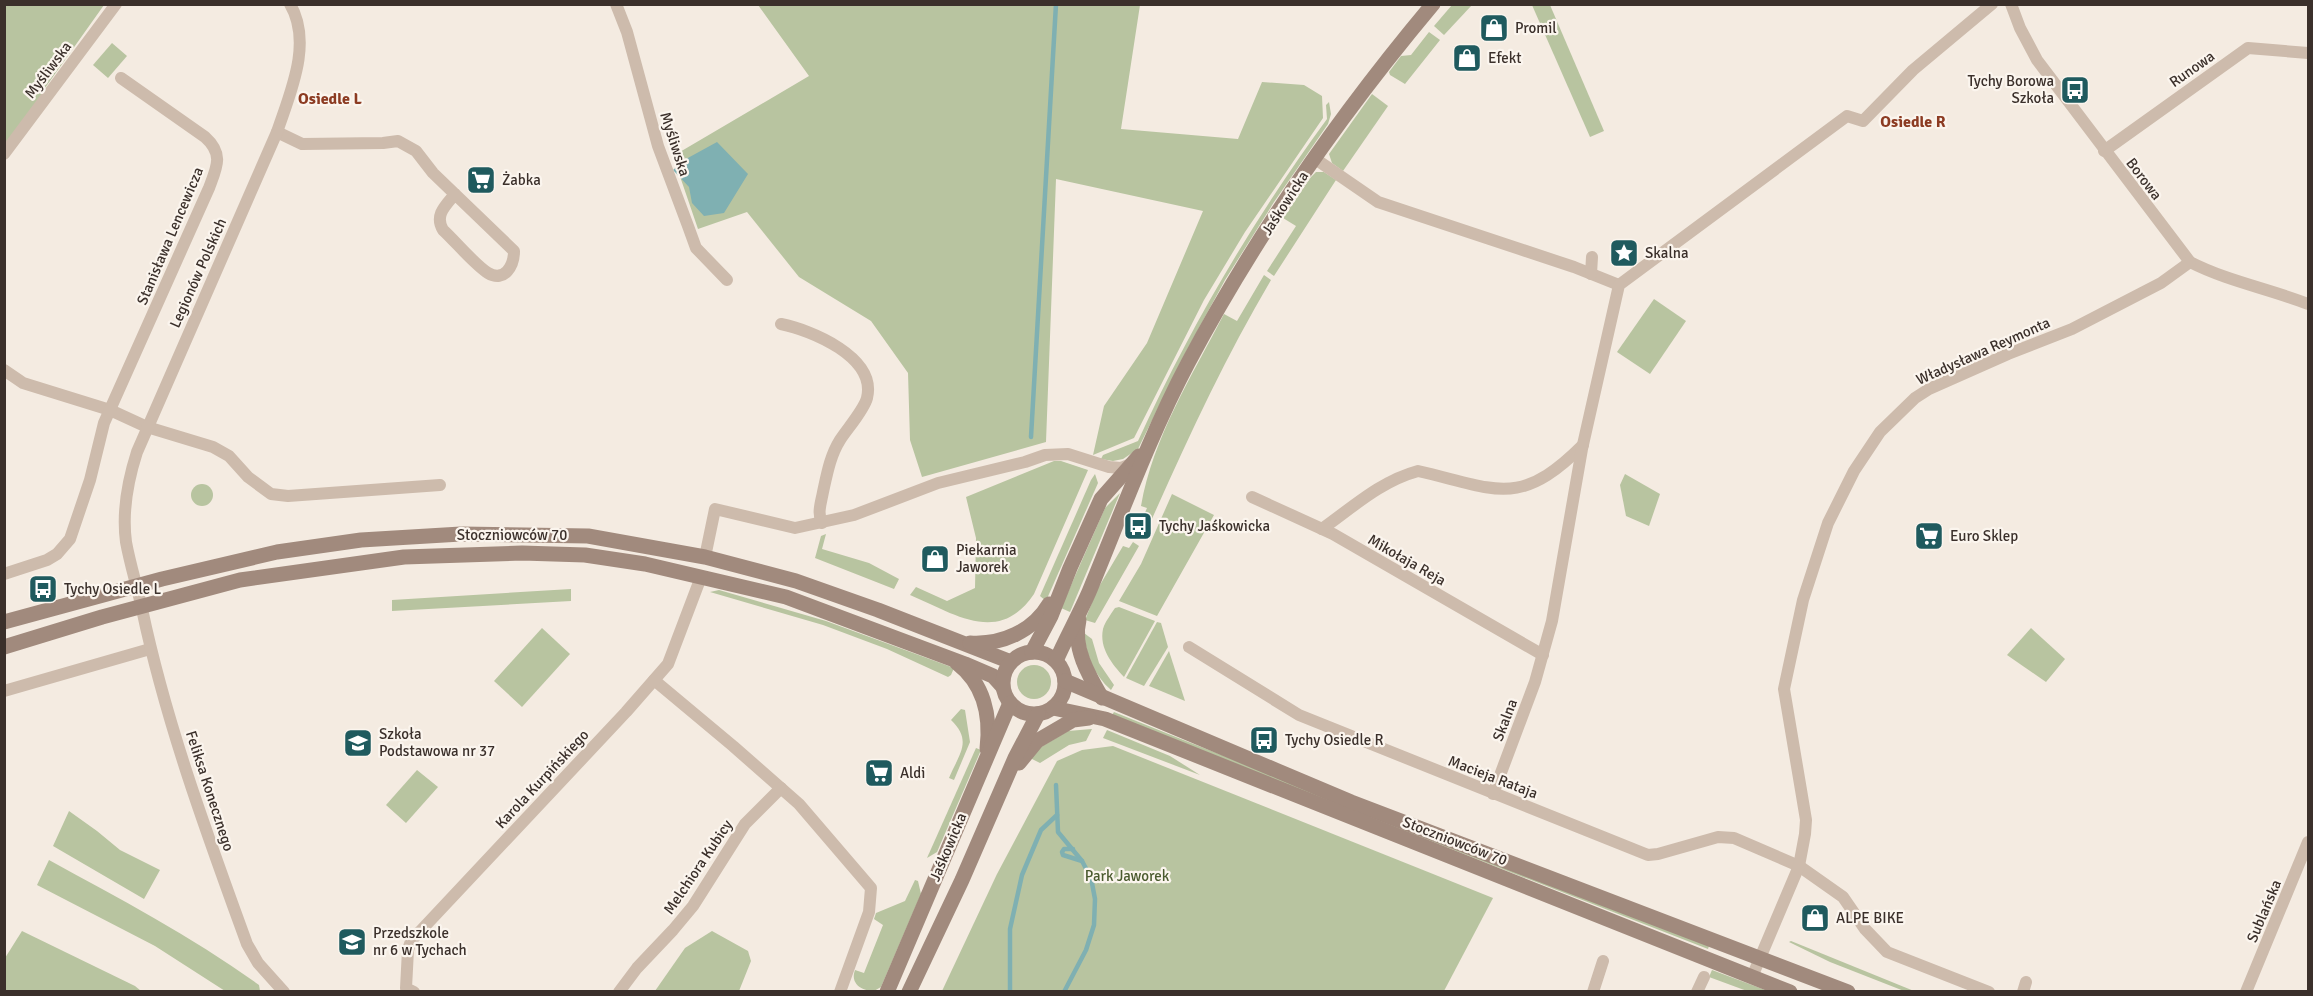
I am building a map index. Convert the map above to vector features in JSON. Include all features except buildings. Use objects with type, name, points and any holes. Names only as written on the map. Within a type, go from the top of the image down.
[{"type":"street","name":"Myśliwska","points":[[4,154],[116,4]]},
{"type":"street","name":"Legionów Polskich","points":[[136,588],[126,541],[127,497],[131,472],[147,427],[277,132],[294,79],[300,43],[290,4]]},
{"type":"street","name":"Myśliwska","points":[[616,4],[627,33],[658,146],[696,248],[727,280]]},
{"type":"street","name":"Jaśkowicka","points":[[1056,661],[1088,594],[1162,417],[1188,364],[1253,251],[1314,158],[1433,4]]},
{"type":"street","points":[[1314,158],[1378,202],[1619,285],[1847,116],[1863,121],[1913,70],[1992,4]]},
{"type":"street","name":"Borowa","points":[[2011,4],[2020,28],[2037,60],[2190,262],[2206,270],[2276,291],[2308,304]]},
{"type":"street","name":"Runowa","points":[[2104,151],[2248,48],[2308,53]]},
{"type":"street","name":"Stanisława Lencewicza","points":[[4,574],[47,560],[57,554],[70,539],[90,480],[104,423],[218,163],[213,144],[205,136],[121,78]]},
{"type":"street","points":[[277,132],[298,142],[310,144],[398,141],[416,151],[433,173],[455,194],[514,251],[514,261],[509,271],[501,275],[489,274],[442,230],[439,222],[440,213],[455,194]]},
{"type":"street","points":[[1591,274],[1592,257]]},
{"type":"street","name":"Władysława Reymonta","points":[[1752,977],[1799,866],[1806,820],[1784,689],[1803,600],[1828,523],[1854,471],[1880,432],[1915,398],[1929,389],[1997,358],[2072,329],[2161,283],[2190,262]]},
{"type":"street","name":"Skalna","points":[[1493,794],[1543,655],[1554,612],[1583,445],[1619,285]]},
{"type":"street","points":[[781,324],[809,331],[829,341],[858,366],[866,381],[867,398],[837,446],[830,462],[819,513],[822,523]]},
{"type":"street","points":[[4,370],[24,383],[110,410],[147,427],[213,447],[229,456],[248,477],[271,494],[288,496],[440,485]]},
{"type":"street","name":"Jaśkowicka","points":[[1032,652],[1054,610],[1101,500],[1134,463],[1162,417]]},
{"type":"street","points":[[1322,529],[1388,482],[1404,475],[1418,471],[1499,490],[1520,488],[1536,483],[1551,474],[1583,445]]},
{"type":"street","points":[[705,557],[715,509],[795,528],[854,515],[938,483],[1045,455],[1068,454],[1109,467],[1121,468],[1134,463]]},
{"type":"street","name":"Mikołaja Reja","points":[[1252,497],[1322,529],[1543,655]]},
{"type":"street","name":"Stoczniowców 70","points":[[4,622],[136,588],[162,579],[277,552],[361,540],[461,534],[588,536],[705,557],[795,581],[1011,662]]},
{"type":"street","name":"Stoczniowców 70","points":[[4,647],[141,605],[240,580],[404,557],[522,553],[585,555],[645,564],[786,597],[891,635],[993,676],[1002,686]]},
{"type":"street","points":[[962,642],[998,641],[1023,631],[1042,616],[1070,568]]},
{"type":"street","name":"Karola Kurpińskiego","points":[[414,992],[406,988],[411,941],[417,932],[626,712],[668,664],[701,577]]},
{"type":"street","name":"Feliksa Konecznego","points":[[136,588],[150,649],[181,751],[247,944],[258,963],[284,992]]},
{"type":"street","points":[[1088,594],[1077,628],[1079,646],[1086,668],[1102,699]]},
{"type":"street","name":"Macieja Rataja","points":[[1189,647],[1299,716],[1648,855],[1714,838],[1727,837],[1799,866]]},
{"type":"street","points":[[4,692],[150,649]]},
{"type":"street","points":[[1032,652],[1049,656],[1056,661],[1061,667],[1065,681],[1060,701],[1045,711],[1028,714],[1018,710],[1010,703],[1002,686],[1006,669],[1011,662],[1024,653],[1032,652]]},
{"type":"street","points":[[953,661],[963,668],[980,688],[988,723],[985,761]]},
{"type":"street","points":[[654,680],[799,804],[871,888],[869,912],[843,990]]},
{"type":"street","name":"Stoczniowców 70","points":[[1065,681],[1102,699],[1351,802],[1848,992]]},
{"type":"street","name":"Jaśkowicka","points":[[887,992],[1010,703]]},
{"type":"street","name":"Jaśkowicka","points":[[909,992],[962,880],[1025,735],[1045,711]]},
{"type":"street","name":"Stoczniowców 70","points":[[1045,711],[1095,717],[1225,766],[1790,992]]},
{"type":"street","points":[[1006,779],[1037,741],[1073,720],[1095,717]]},
{"type":"street","name":"Melchiora Kubicy","points":[[619,992],[637,968],[693,906],[745,824],[781,788]]},
{"type":"street","name":"Sublańska","points":[[2246,992],[2308,842]]},
{"type":"street","points":[[1799,866],[1843,897],[1865,929],[1887,952],[1989,992]]},
{"type":"street","points":[[1593,992],[1603,962]]},
{"type":"street","points":[[1697,992],[1704,977]]},
{"type":"green space","points":[[5,5],[104,5],[45,88],[48,91],[5,149]]},
{"type":"green space","points":[[758,5],[1140,5],[1121,129],[1238,139],[1262,82],[1304,85],[1322,96],[1323,118],[1245,232],[1204,300],[1134,438],[1093,455],[1104,406],[1147,343],[1203,211],[1056,179],[1046,442],[922,477],[910,440],[908,373],[871,321],[799,277],[747,212],[698,229],[673,156],[809,76]]},
{"type":"green space","points":[[1452,5],[1472,5],[1444,35],[1434,26]]},
{"type":"green space","points":[[1532,5],[1550,5],[1604,131],[1590,137]]},
{"type":"green space","points":[[1429,32],[1440,40],[1405,84],[1390,75],[1389,72],[1401,56],[1411,55]]},
{"type":"green space","points":[[112,43],[127,56],[108,78],[93,65]]},
{"type":"green space","points":[[1372,94],[1388,106],[1343,171],[1332,163],[1329,154]]},
{"type":"green space","points":[[1329,102],[1331,114],[1328,124],[1274,202],[1225,280],[1181,361],[1138,449],[1123,459],[1113,461],[1101,459],[1103,455],[1138,441],[1179,357],[1224,275],[1248,235],[1327,119],[1326,105]]},
{"type":"green space","points":[[1316,172],[1324,172],[1336,180],[1274,276],[1267,271],[1296,226],[1283,218]]},
{"type":"green space","points":[[1264,275],[1271,280],[1219,375],[1143,539],[1138,540],[1134,537],[1147,508],[1141,506],[1147,480],[1175,407],[1224,314],[1237,321]]},
{"type":"green space","points":[[1654,299],[1686,321],[1650,374],[1617,352]]},
{"type":"green space","points":[[1054,461],[1088,470],[1034,594],[1020,610],[1006,619],[991,622],[976,621],[960,617],[910,595],[916,587],[947,601],[975,588],[976,538],[966,497]]},
{"type":"green space","points":[[1095,474],[1098,483],[1046,601],[1040,596]]},
{"type":"green space","points":[[1625,474],[1660,494],[1649,526],[1626,516],[1620,485]]},
{"type":"green space","points":[[202,484],[210,487],[213,495],[210,503],[202,506],[194,503],[191,495],[194,487]]},
{"type":"green space","points":[[1120,493],[1070,612],[1061,608],[1105,508]]},
{"type":"green space","points":[[1172,494],[1214,515],[1157,616],[1119,601],[1141,564]]},
{"type":"green space","points":[[826,534],[822,549],[869,563],[899,579],[894,589],[815,558],[821,536]]},
{"type":"green space","points":[[1133,542],[1139,546],[1095,623],[1085,620],[1097,590],[1123,546],[1129,548]]},
{"type":"green space","points":[[571,589],[571,601],[392,611],[392,600]]},
{"type":"green space","points":[[719,590],[826,621],[954,668],[948,677],[887,649],[823,625],[710,592]]},
{"type":"green space","points":[[1119,607],[1155,621],[1124,677],[1108,655],[1102,636],[1107,621],[1115,608]]},
{"type":"green space","points":[[1157,622],[1161,623],[1168,647],[1144,686],[1126,678]]},
{"type":"green space","points":[[542,628],[570,654],[522,707],[494,681]]},
{"type":"green space","points":[[2031,628],[2065,659],[2046,682],[2007,655]]},
{"type":"green space","points":[[1084,633],[1092,639],[1099,663],[1114,685],[1111,690],[1100,678],[1092,664]]},
{"type":"green space","points":[[1169,651],[1185,701],[1149,686]]},
{"type":"green space","points":[[1034,665],[1046,670],[1051,682],[1046,694],[1034,699],[1022,694],[1017,682],[1022,670]]},
{"type":"green space","points":[[961,709],[965,710],[970,742],[954,780],[949,778],[960,755],[963,741],[958,728],[951,720]]},
{"type":"green space","points":[[1114,712],[1709,946],[1708,949],[1179,743],[1112,715]]},
{"type":"green space","points":[[1092,729],[1086,741],[1069,745],[1040,763],[1026,756],[1068,731]]},
{"type":"green space","points":[[1107,730],[1170,756],[1200,775],[1103,738]]},
{"type":"green space","name":"Park Jaworek","points":[[1113,746],[1493,898],[1444,991],[942,991],[997,874],[1057,761],[1082,750]]},
{"type":"green space","points":[[976,748],[981,750],[937,852],[927,858]]},
{"type":"green space","points":[[417,770],[438,787],[406,823],[386,805]]},
{"type":"green space","points":[[69,811],[120,850],[160,870],[144,899],[53,846]]},
{"type":"green space","points":[[49,860],[156,919],[234,967],[259,985],[260,991],[225,991],[155,946],[37,885]]},
{"type":"green space","points":[[915,880],[918,881],[921,894],[881,987],[874,991],[865,990],[855,982],[854,975],[855,970],[864,973],[883,925],[874,919],[876,913],[905,901]]},
{"type":"green space","points":[[22,931],[141,991],[5,991],[5,958]]},
{"type":"green space","points":[[712,931],[748,951],[751,961],[739,991],[655,991],[685,948]]},
{"type":"green space","points":[[1789,942],[1914,991],[1904,991],[1830,962]]},
{"type":"green space","points":[[1712,970],[1768,991],[1747,991],[1709,977]]},
{"type":"water","points":[[717,142],[748,174],[724,213],[704,216],[692,203],[689,187],[673,170],[686,159]]},
{"type":"waterway","points":[[1031,437],[1056,4]]},
{"type":"waterway","points":[[1056,785],[1058,832],[1082,861],[1091,878],[1095,899],[1094,925],[1086,950],[1064,992]]},
{"type":"waterway","points":[[1010,992],[1010,929],[1022,875],[1041,830],[1057,815]]},
{"type":"waterway","points":[[1073,849],[1064,849],[1063,855],[1082,861]]},
{"type":"place","name":"Promil","points":[[1494,28]]},
{"type":"place","name":"Efekt","points":[[1467,58]]},
{"type":"place","name":"Tychy Borowa Szkoła","points":[[2075,90]]},
{"type":"place","name":"Żabka","points":[[481,180]]},
{"type":"place","name":"Skalna","points":[[1624,253]]},
{"type":"place","name":"Tychy Jaśkowicka","points":[[1138,526]]},
{"type":"place","name":"Euro Sklep","points":[[1929,536]]},
{"type":"place","name":"Piekarnia Jaworek","points":[[935,559]]},
{"type":"place","name":"Tychy Osiedle L","points":[[43,589]]},
{"type":"place","name":"Tychy Osiedle R","points":[[1264,740]]},
{"type":"place","name":"Szkoła Podstawowa nr 37","points":[[358,743]]},
{"type":"place","name":"Aldi","points":[[879,773]]},
{"type":"place","name":"ALPE BIKE","points":[[1815,918]]},
{"type":"place","name":"Przedszkole nr 6 w Tychach","points":[[352,942]]},
{"type":"district","name":"Osiedle L","points":[[330,99]]},
{"type":"district","name":"Osiedle R","points":[[1913,122]]}]
